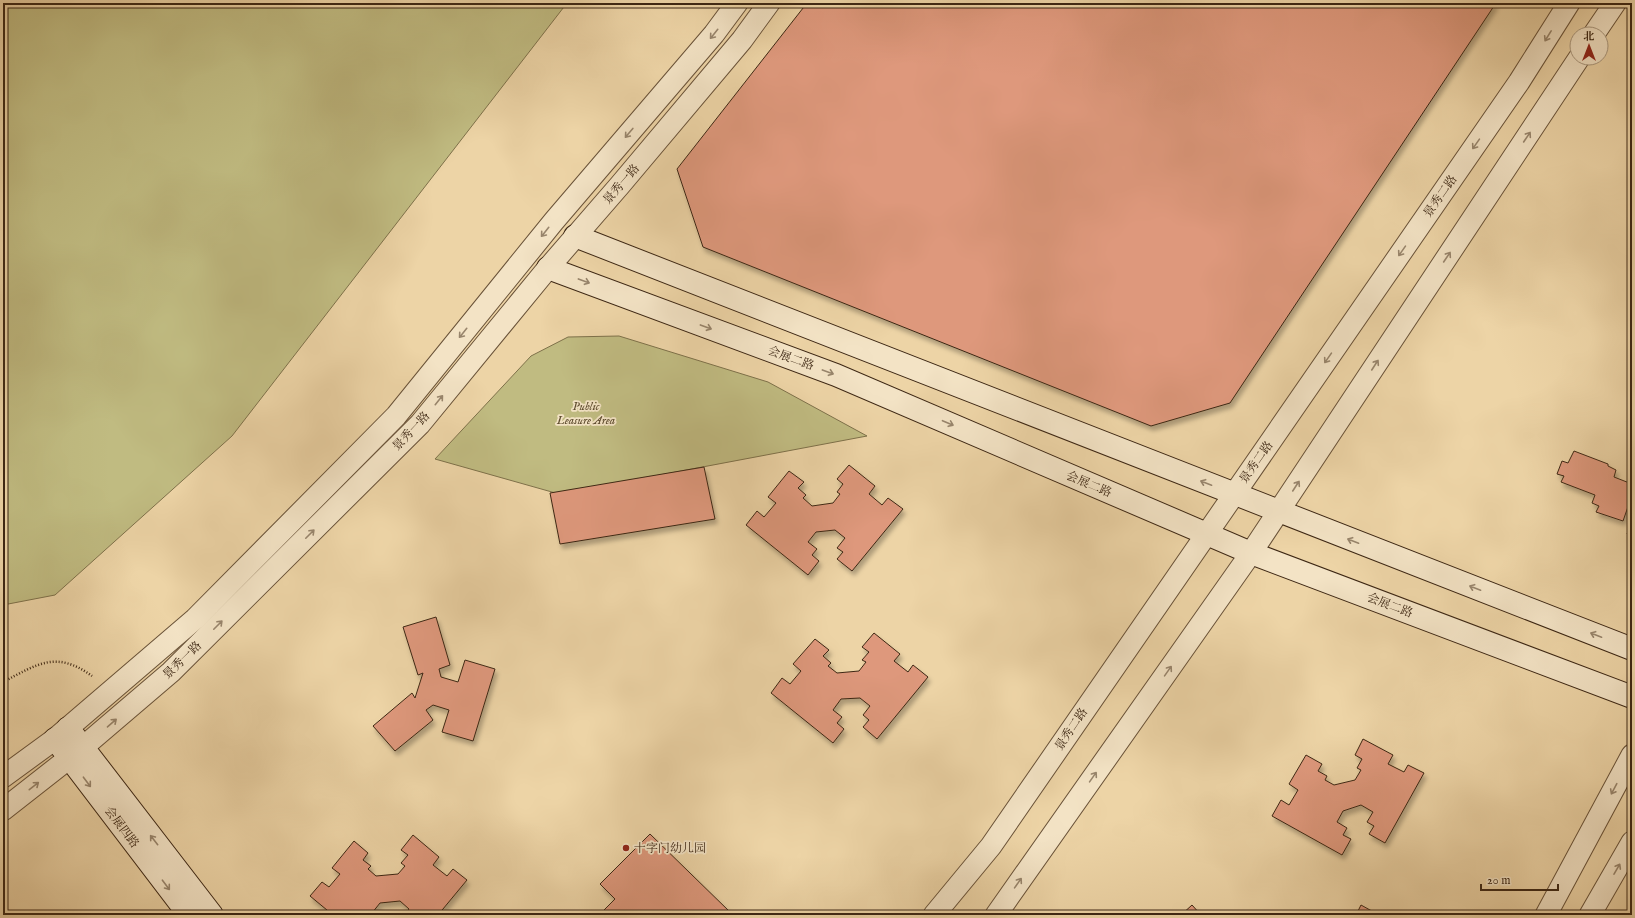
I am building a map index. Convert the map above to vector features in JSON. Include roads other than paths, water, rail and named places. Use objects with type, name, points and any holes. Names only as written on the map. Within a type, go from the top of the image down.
[{"type":"main road","points":[[575,236],[1632,649]]},
{"type":"main road","name":"会展二路","points":[[548,268],[836,375],[1252,553],[1632,697]]},
{"type":"main road","points":[[62,734],[76,753]]},
{"type":"main road","name":"会展四路","points":[[76,753],[189,915]]},
{"type":"main road","name":"会展四路","points":[[76,753],[212,915]]},
{"type":"street","name":"景秀一路","points":[[3,777],[62,734],[195,619],[396,416],[554,222],[714,34],[737,3]]},
{"type":"street","name":"景秀一路","points":[[3,810],[76,753],[171,672],[420,424],[548,268],[742,40],[769,3]]},
{"type":"street","name":"景秀二路","points":[[934,915],[991,846],[1519,82],[1569,3]]},
{"type":"street","points":[[1599,26],[1615,3]]},
{"type":"street","points":[[996,915],[1252,553],[1574,66]]},
{"type":"street","points":[[1546,915],[1632,755]]},
{"type":"street","points":[[1590,915],[1632,842]]},
{"type":"place","name":"十字门幼儿园","points":[[626,848]]},
{"type":"park label","name":"Public Leasure Area","points":[[586,413]]}]
